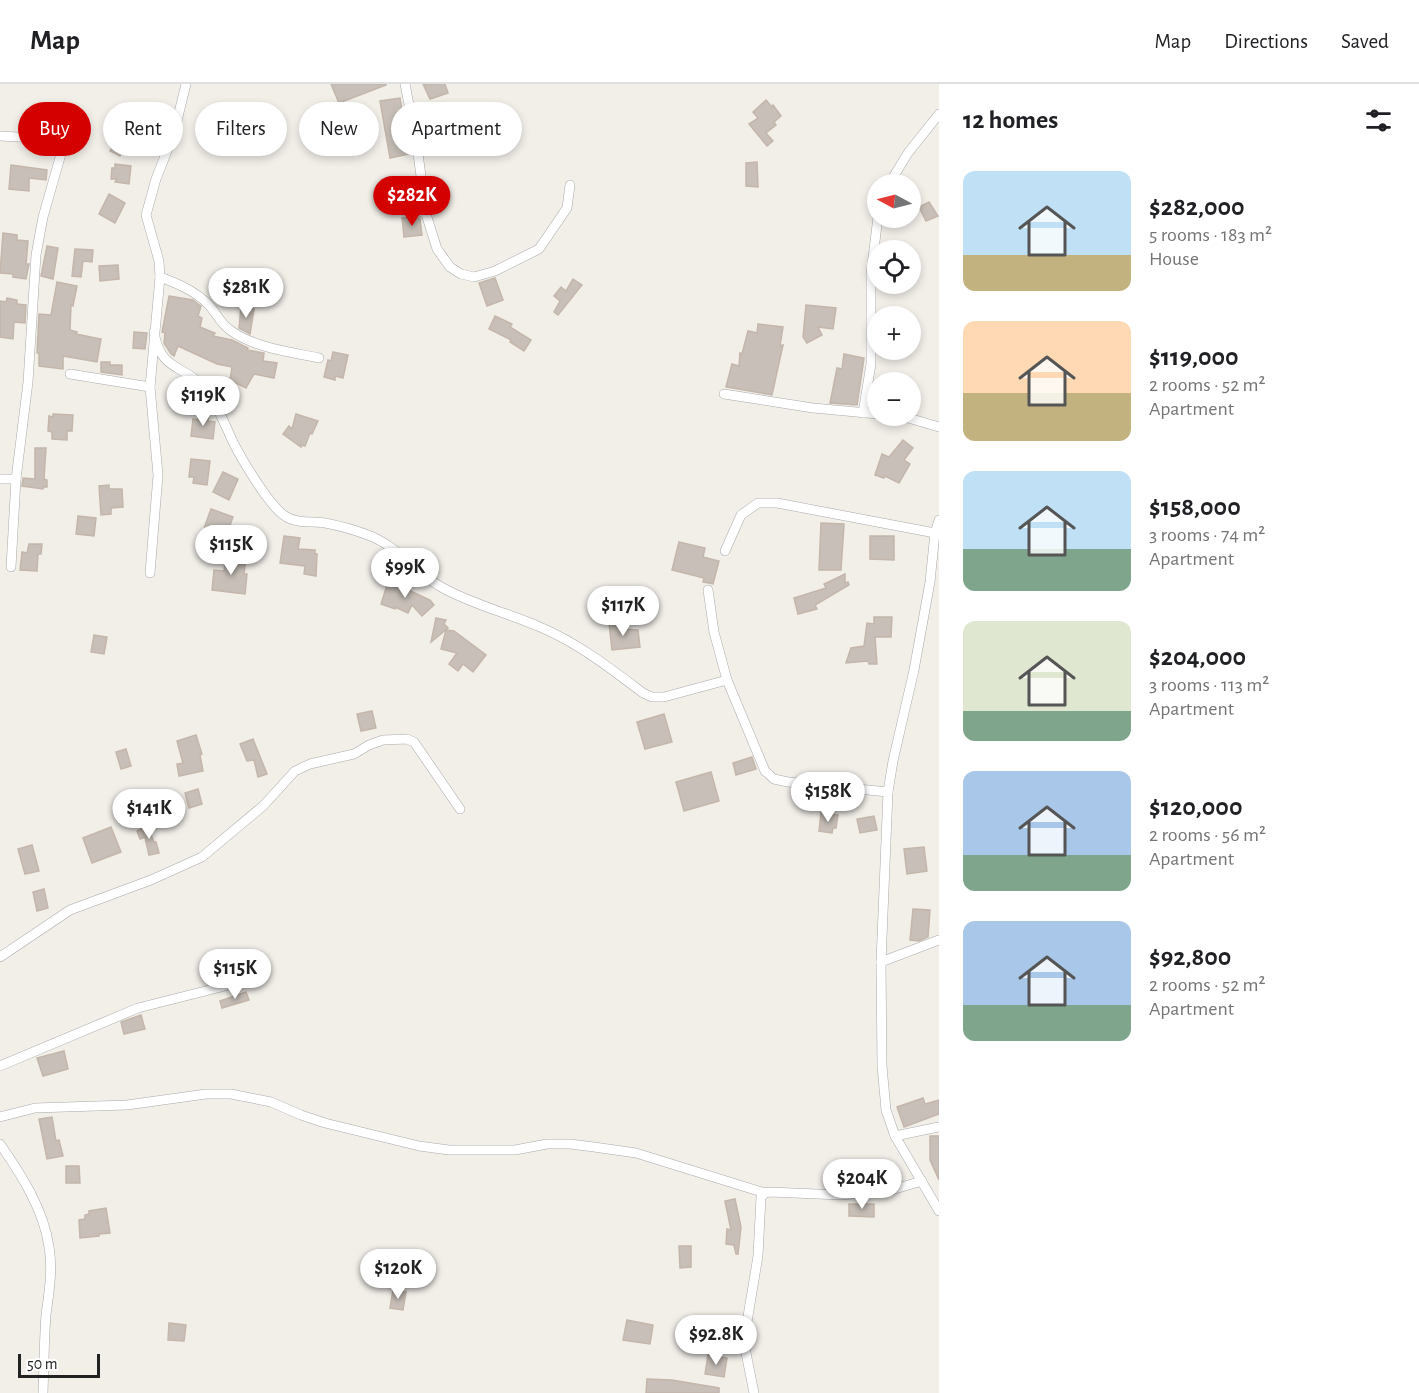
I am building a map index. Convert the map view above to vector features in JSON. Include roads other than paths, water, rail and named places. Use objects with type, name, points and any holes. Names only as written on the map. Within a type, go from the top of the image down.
[{"type":"street","points":[[150,573],[158,475],[150,387],[160,277],[159,261],[146,215],[156,179],[174,133],[186,84]]},
{"type":"street","points":[[405,84],[417,146],[426,214],[442,259],[461,274],[474,277],[495,271],[539,249],[567,208],[570,185]]},
{"type":"street","points":[[895,174],[922,132],[939,114]]},
{"type":"street","points":[[0,136],[53,139],[58,142],[61,154],[43,217],[36,255],[28,381],[16,479],[10,567]]},
{"type":"street","points":[[412,207],[426,214]]},
{"type":"street","points":[[863,413],[871,364],[871,274],[877,228]]},
{"type":"street","points":[[160,277],[181,285],[195,294],[211,307],[228,329],[244,339],[319,358]]},
{"type":"street","points":[[154,332],[156,346],[161,356],[193,377],[206,391],[220,413],[252,476],[271,502],[286,517],[304,522],[335,525],[391,546],[441,587],[479,605],[540,627],[586,651],[652,698],[664,697],[727,680]]},
{"type":"street","points":[[70,374],[150,387]]},
{"type":"street","points":[[724,394],[813,408],[867,413]]},
{"type":"street","points":[[921,422],[939,427]]},
{"type":"street","points":[[0,479],[16,479]]},
{"type":"street","points":[[725,551],[741,515],[758,503],[777,502],[935,533]]},
{"type":"street","points":[[939,520],[935,533],[930,582],[914,670],[888,792],[881,962],[883,1089],[886,1110],[895,1136],[939,1211]]},
{"type":"street","points":[[708,590],[714,632],[727,680],[765,771],[774,779],[888,792]]},
{"type":"street","points":[[0,957],[70,910],[151,880],[202,856],[263,806],[295,771],[310,764],[354,754],[382,740],[407,739],[414,742],[460,809]]},
{"type":"street","points":[[881,962],[939,940]]},
{"type":"street","points":[[0,1066],[129,1011],[237,983]]},
{"type":"street","points":[[0,1117],[34,1108],[127,1105],[206,1094],[231,1094],[271,1102],[301,1116],[419,1146],[449,1150],[514,1150],[547,1144],[594,1147],[636,1153],[765,1193],[841,1195],[888,1191],[922,1181]]},
{"type":"street","points":[[895,1136],[939,1127]]},
{"type":"street","points":[[0,1144],[13,1162],[41,1216],[49,1245],[51,1273],[43,1393]]},
{"type":"street","points":[[754,1393],[746,1353],[746,1328],[758,1256],[760,1203],[765,1193]]}]
